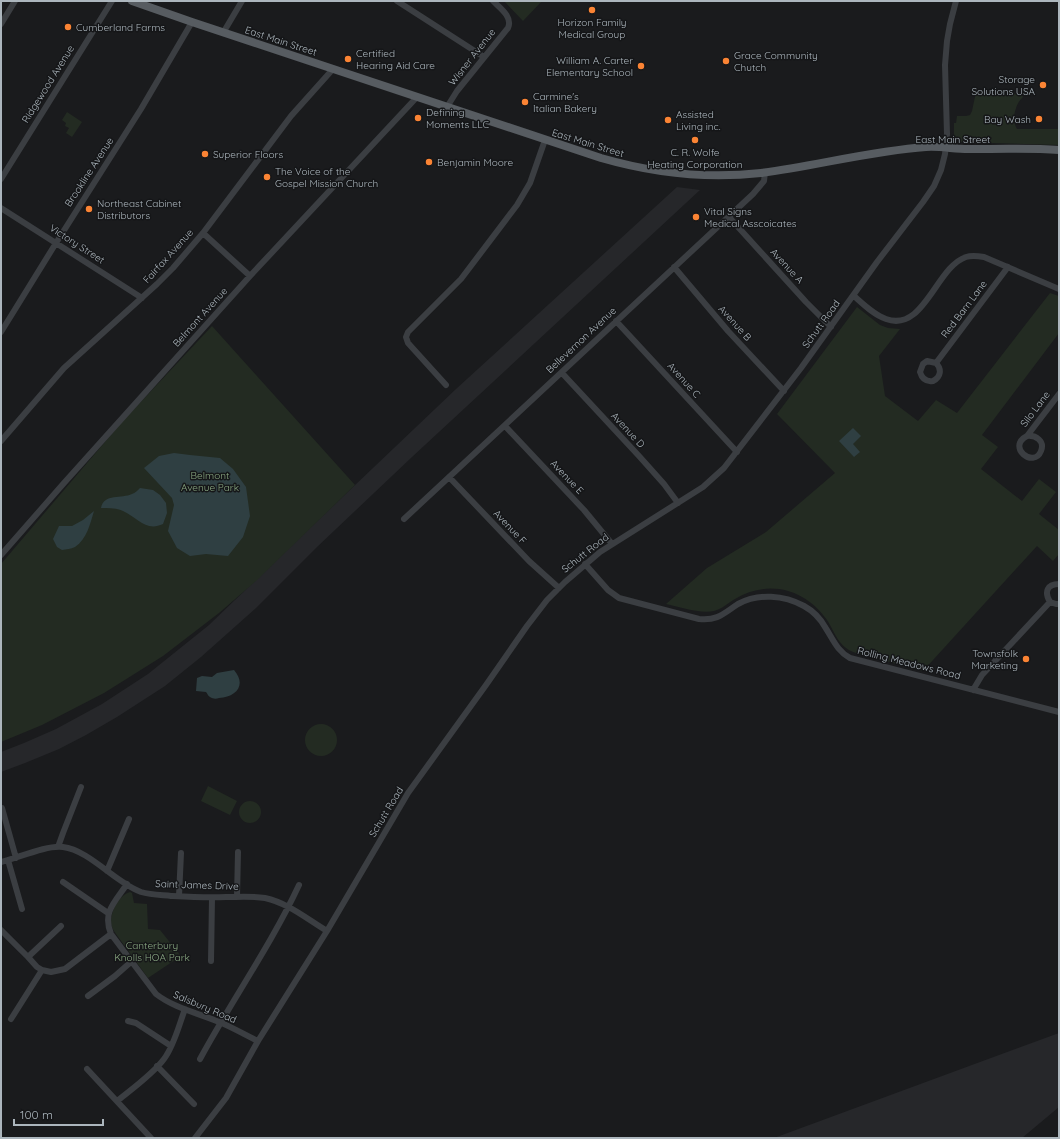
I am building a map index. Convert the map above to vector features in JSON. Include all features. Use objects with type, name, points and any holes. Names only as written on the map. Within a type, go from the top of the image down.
[{"type":"main road","name":"East Main Street","points":[[132,1],[545,140],[602,158],[648,169],[691,174],[725,175],[765,172],[896,150],[927,147],[1059,150]]},
{"type":"street","points":[[1,24],[15,1]]},
{"type":"street","name":"Ridgewood Avenue","points":[[1,179],[112,1]]},
{"type":"street","points":[[223,32],[242,1]]},
{"type":"street","points":[[397,1],[484,57]]},
{"type":"street","name":"Wisner Avenue","points":[[448,107],[457,91],[510,24],[509,18],[493,1]]},
{"type":"street","name":"Schutt Road","points":[[195,1138],[226,1098],[258,1041],[326,931],[408,793],[547,600],[585,564],[612,544],[678,503],[710,481],[724,468],[832,327],[877,262],[934,186],[941,170],[946,148],[946,49],[956,1]]},
{"type":"street","name":"Brookline Avenue","points":[[1,332],[56,242],[141,110],[192,22]]},
{"type":"street","name":"Fairfax Avenue","points":[[1,441],[64,368],[173,268],[203,233],[291,116],[333,69]]},
{"type":"street","name":"Belmont Avenue","points":[[1,555],[64,482],[250,276],[417,97]]},
{"type":"street","points":[[446,386],[408,343],[406,338],[408,332],[461,279],[517,205],[530,183],[545,140]]},
{"type":"street","name":"Bellevernon Avenue","points":[[404,519],[728,217],[761,185],[764,181],[765,172]]},
{"type":"street","name":"Victory Street","points":[[1,208],[142,298]]},
{"type":"street","name":"Avenue A","points":[[728,217],[806,302],[832,327]]},
{"type":"street","points":[[203,233],[250,276]]},
{"type":"street","points":[[854,296],[881,317],[893,321],[903,320],[916,314],[957,262],[969,256],[984,257],[1059,288]]},
{"type":"street","name":"Avenue B","points":[[674,267],[728,331],[784,390]]},
{"type":"street","name":"Red Barn Lane","points":[[936,363],[1008,267]]},
{"type":"street","name":"Avenue C","points":[[616,322],[737,452]]},
{"type":"street","name":"Avenue D","points":[[562,373],[640,456],[678,503]]},
{"type":"street","name":"Silo Lane","points":[[1027,436],[1059,394]]},
{"type":"street","name":"Avenue E","points":[[505,426],[580,505],[612,544]]},
{"type":"street","name":"Avenue F","points":[[449,477],[529,561],[559,588]]},
{"type":"street","name":"Rolling Meadows Road","points":[[585,564],[608,590],[619,598],[699,619],[706,620],[716,618],[739,604],[754,598],[771,596],[789,600],[805,607],[818,617],[837,648],[846,656],[1059,712]]},
{"type":"street","points":[[1059,584],[1054,584],[1047,590],[1046,595],[1050,602],[1059,604]]},
{"type":"street","points":[[973,690],[982,675],[1050,602]]},
{"type":"street","points":[[1,862],[58,847],[81,787]]},
{"type":"street","points":[[2,808],[16,858]]},
{"type":"street","points":[[107,871],[129,819]]},
{"type":"street","name":"Saint James Drive","points":[[58,847],[83,855],[142,892],[156,895],[212,898],[257,897],[267,899],[289,907],[326,931]]},
{"type":"street","points":[[237,897],[238,852]]},
{"type":"street","points":[[180,896],[181,853]]},
{"type":"street","points":[[8,860],[22,909]]},
{"type":"street","points":[[63,882],[108,913],[127,884]]},
{"type":"street","points":[[200,1058],[289,907],[299,884]]},
{"type":"street","points":[[210,961],[212,898]]},
{"type":"street","name":"Salsbury Road","points":[[108,913],[108,925],[111,934],[156,994],[163,1000],[220,1022],[258,1041]]},
{"type":"street","points":[[28,957],[61,926]]},
{"type":"street","points":[[2,934],[28,957],[36,967],[51,972],[65,969],[111,934]]},
{"type":"street","points":[[88,996],[132,961]]},
{"type":"street","points":[[11,1019],[42,970]]},
{"type":"street","points":[[117,1101],[164,1058],[171,1046],[185,1009]]},
{"type":"street","points":[[128,1021],[136,1023],[171,1046]]},
{"type":"street","points":[[157,1066],[194,1104]]},
{"type":"street","points":[[87,1069],[151,1138]]},
{"type":"shaded area","points":[[677,187],[700,190],[412,457],[317,547],[256,608],[201,657],[165,686],[86,735],[59,749],[1,772],[1,752],[56,729],[102,704],[148,674],[209,625],[456,389]]},
{"type":"shaded area","points":[[853,428],[861,436],[853,444],[860,452],[854,457],[839,441]]},
{"type":"shaded area","points":[[174,453],[220,458],[233,469],[246,487],[250,516],[243,537],[228,556],[206,554],[190,556],[177,548],[168,531],[174,505],[172,498],[144,468],[159,456]]},
{"type":"shaded area","points":[[140,488],[153,490],[160,495],[166,503],[167,513],[163,524],[157,526],[147,525],[121,510],[101,508],[103,503],[109,498],[132,494]]},
{"type":"shaded area","points":[[94,511],[88,531],[79,544],[73,548],[62,550],[57,547],[53,539],[59,526],[72,526],[83,520]]},
{"type":"shaded area","points":[[234,670],[240,681],[238,689],[235,693],[214,699],[209,697],[206,692],[196,691],[197,678],[202,676],[212,677],[217,673]]},
{"type":"shaded area","points":[[1059,1033],[1059,1107],[1022,1138],[774,1138]]},
{"type":"green space","points":[[504,1],[542,1],[523,21]]},
{"type":"green space","points":[[976,92],[1021,94],[1023,97],[1016,108],[1014,117],[1017,129],[1059,129],[1059,145],[957,142],[954,136],[954,123],[956,123],[957,116],[970,115]]},
{"type":"green space","points":[[67,112],[82,122],[72,137],[66,133],[69,128],[65,126],[66,123],[62,120]]},
{"type":"green space","points":[[1050,293],[1059,296],[1059,333],[982,435],[998,447],[981,469],[1022,501],[1039,479],[1056,492],[1039,514],[1059,530],[1059,554],[1053,561],[1037,546],[923,671],[856,653],[850,650],[841,644],[827,620],[815,606],[800,596],[781,589],[761,589],[754,591],[741,596],[720,609],[708,612],[690,610],[666,604],[707,568],[766,532],[835,473],[777,414],[857,307],[880,325],[888,328],[900,329],[879,356],[885,396],[918,421],[936,400],[957,413]]},
{"type":"green space","name":"Belmont Avenue Park","points":[[212,326],[355,485],[256,581],[219,613],[163,656],[104,693],[42,725],[1,742],[1,564],[122,422]]},
{"type":"green space","points":[[318,724],[324,724],[334,731],[337,740],[336,746],[330,753],[324,756],[318,756],[308,749],[305,743],[305,737],[312,727]]},
{"type":"green space","points":[[208,786],[237,801],[230,815],[201,801]]},
{"type":"green space","points":[[250,801],[258,804],[261,812],[258,820],[250,823],[242,820],[239,812],[242,804]]},
{"type":"green space","name":"Canterbury Knolls HOA Park","points":[[130,892],[132,893],[134,903],[147,904],[148,929],[160,930],[181,956],[148,978],[111,925],[112,913],[116,904],[122,896]]},
{"type":"place","name":"Horizon Family Medical Group","points":[[592,10]]},
{"type":"place","name":"Cumberland Farms","points":[[68,27]]},
{"type":"place","name":"Certified Hearing Aid Care","points":[[348,59]]},
{"type":"place","name":"Grace Community Chutch","points":[[726,61]]},
{"type":"place","name":"William A. Carter Elementary School","points":[[641,66]]},
{"type":"place","name":"Storage Solutions USA","points":[[1043,85]]},
{"type":"place","name":"Carmine's Italian Bakery","points":[[525,102]]},
{"type":"place","name":"Defining Moments LLC","points":[[418,118]]},
{"type":"place","name":"Bay Wash","points":[[1039,119]]},
{"type":"place","name":"Assisted Living inc.","points":[[668,120]]},
{"type":"place","name":"C. R. Wolfe Heating Corporation","points":[[695,140]]},
{"type":"place","name":"Superior Floors","points":[[205,154]]},
{"type":"place","name":"Benjamin Moore","points":[[429,162]]},
{"type":"place","name":"The Voice of the Gospel Mission Church","points":[[267,177]]},
{"type":"place","name":"Northeast Cabinet Distributors","points":[[89,209]]},
{"type":"place","name":"Vital Signs Medical Asscoicates","points":[[696,217]]},
{"type":"place","name":"Townsfolk Marketing","points":[[1026,659]]}]
